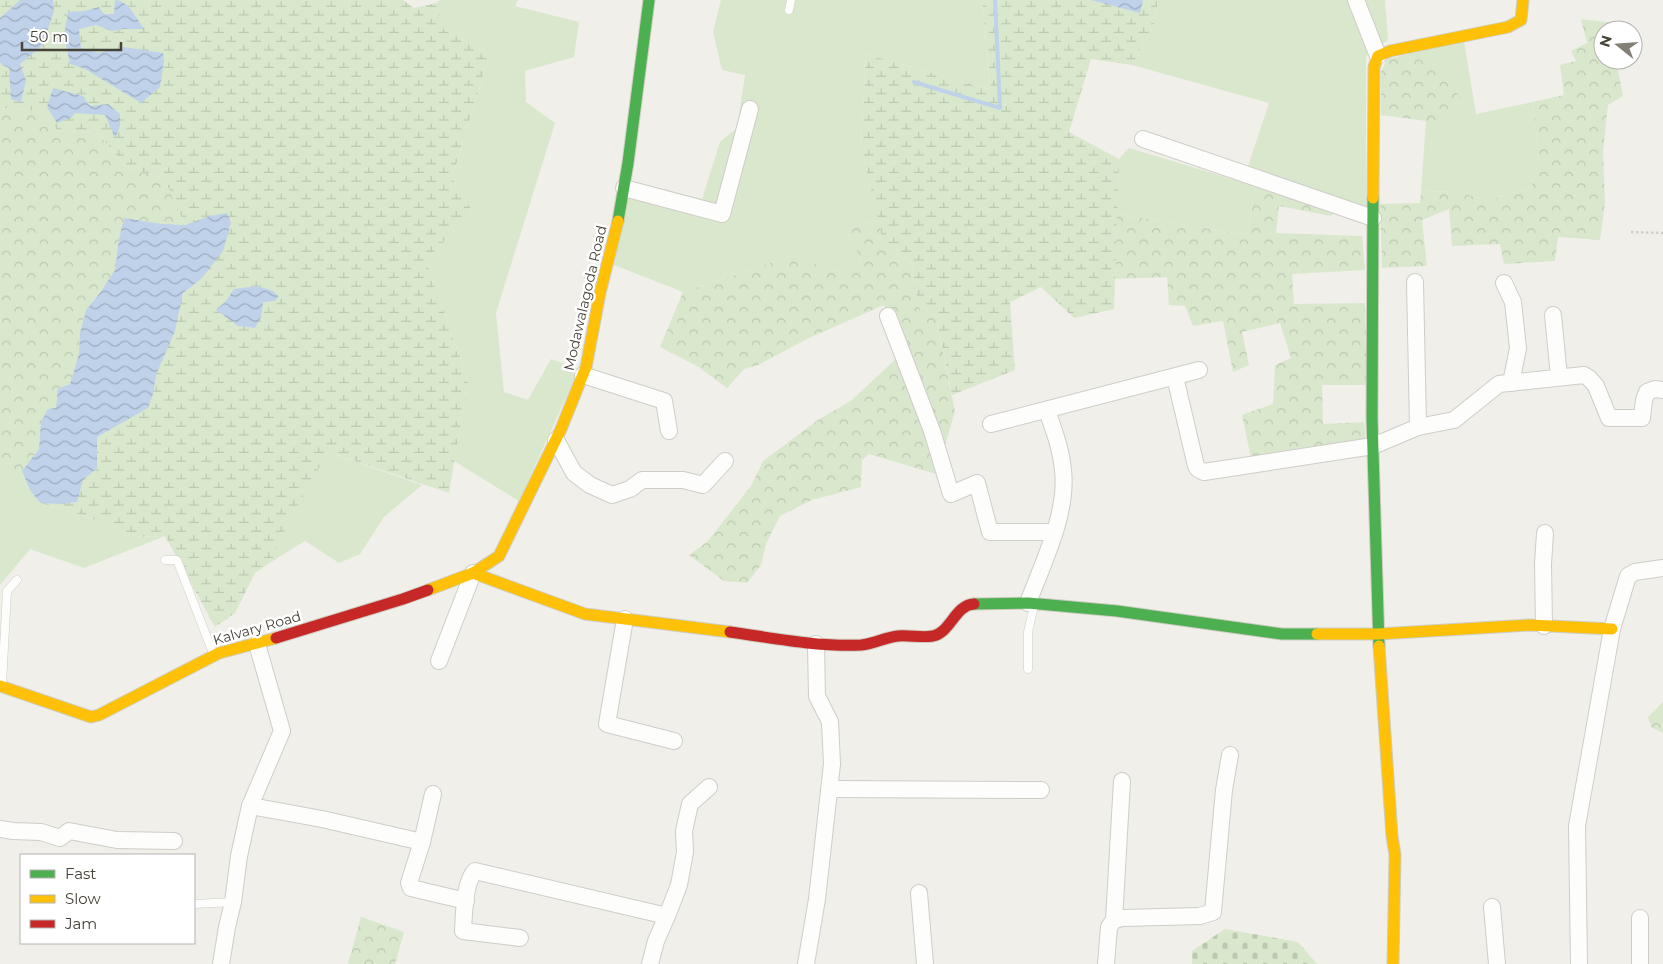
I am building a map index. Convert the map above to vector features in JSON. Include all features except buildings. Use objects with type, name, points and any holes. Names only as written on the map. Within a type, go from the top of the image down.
[{"type":"street","name":"Modawalagoda Road","points":[[473,573],[499,556],[556,440],[586,367],[600,293],[617,229],[649,0]]},
{"type":"street","points":[[1356,0],[1378,56],[1374,66],[1373,446],[1378,634],[1392,836],[1395,855],[1393,964]]},
{"type":"street","points":[[1378,56],[1390,51],[1508,27],[1521,20],[1522,0]]},
{"type":"street","points":[[624,188],[722,214],[750,109]]},
{"type":"street","points":[[1143,139],[1373,218]]},
{"type":"street","points":[[1415,282],[1418,427]]},
{"type":"street","points":[[1504,284],[1513,302],[1518,348],[1511,383]]},
{"type":"street","points":[[1553,315],[1559,377]]},
{"type":"street","points":[[888,316],[932,431],[951,494],[977,483],[990,532],[1054,532]]},
{"type":"street","points":[[991,424],[1199,370]]},
{"type":"street","points":[[583,375],[664,401],[669,430]]},
{"type":"street","points":[[1174,377],[1196,466],[1204,472],[1373,446],[1418,427],[1454,420],[1499,384],[1584,375],[1596,386],[1609,418],[1642,418],[1644,400],[1648,392],[1654,389],[1663,390]]},
{"type":"street","points":[[1032,603],[1060,517],[1064,491],[1059,444],[1046,410]]},
{"type":"street","points":[[556,440],[574,473],[590,485],[612,495],[630,489],[642,480],[683,480],[703,485],[725,461]]},
{"type":"street","points":[[1544,626],[1543,564],[1545,533]]},
{"type":"street","points":[[1579,964],[1577,826],[1612,629],[1628,576],[1635,572],[1663,568]]},
{"type":"street","points":[[439,661],[473,573],[585,614],[816,644],[863,645],[897,636],[934,636],[945,631],[956,616],[970,604],[1032,603],[1117,610],[1282,634],[1378,634],[1530,625],[1612,629]]},
{"type":"street","name":"Kalvary Road","points":[[1,686],[91,717],[99,715],[219,652],[257,644],[403,599],[473,573]]},
{"type":"street","points":[[625,619],[607,724],[674,740]]},
{"type":"street","points":[[221,964],[239,856],[250,806],[282,732],[257,644]]},
{"type":"street","points":[[806,964],[817,899],[832,764],[830,722],[817,696],[816,644]]},
{"type":"street","points":[[1114,920],[1123,918],[1200,916],[1213,912],[1224,790],[1230,755]]},
{"type":"street","points":[[1106,964],[1109,927],[1114,920],[1122,781]]},
{"type":"street","points":[[650,964],[656,941],[668,916],[679,885],[685,852],[684,831],[690,804],[709,787]]},
{"type":"street","points":[[829,790],[1041,790]]},
{"type":"street","points":[[434,794],[409,883],[411,888],[466,901]]},
{"type":"street","points":[[250,806],[322,819],[422,842]]},
{"type":"street","points":[[0,829],[41,832],[60,838],[69,832],[117,840],[174,841]]},
{"type":"street","points":[[520,938],[463,931],[471,875],[475,871],[668,916]]},
{"type":"street","points":[[920,893],[925,964]]},
{"type":"street","points":[[1492,907],[1497,964]]},
{"type":"street","points":[[1640,918],[1640,964]]},
{"type":"lane","points":[[789,10],[791,0]]},
{"type":"lane","points":[[164,560],[177,560],[214,655]]},
{"type":"lane","points":[[1,686],[7,591],[17,580]]},
{"type":"lane","points":[[1028,669],[1028,632],[1032,603]]},
{"type":"lane","points":[[195,904],[232,902]]},
{"type":"path","points":[[1631,232],[1663,233]]},
{"type":"green space","points":[[0,0],[403,0],[414,8],[436,3],[444,30],[490,54],[452,178],[472,211],[426,261],[468,380],[449,493],[328,452],[289,522],[271,562],[255,573],[235,613],[215,627],[165,536],[137,537],[85,516],[40,503],[30,490],[22,471],[39,449],[41,422],[48,409],[56,408],[58,389],[70,384],[79,354],[80,333],[86,310],[115,270],[124,218],[163,224],[185,225],[164,178],[126,167],[98,133],[58,131],[43,111],[0,108]]},
{"type":"green space","points":[[440,0],[518,0],[515,6],[579,22],[574,57],[525,71],[526,102],[555,123],[496,313],[504,392],[528,400],[551,359],[579,369],[519,501],[454,461],[468,380],[426,261],[472,211],[452,178],[490,54],[443,30],[436,3]]},
{"type":"green space","points":[[721,0],[982,0],[991,90],[866,54],[861,145],[879,220],[846,229],[862,262],[839,272],[791,256],[683,292],[614,265],[632,181],[702,199],[720,142],[737,128],[745,75],[722,70],[713,32]]},
{"type":"green space","points":[[982,0],[1158,0],[1155,22],[1132,65],[1091,59],[1069,132],[1119,159],[1114,309],[1074,318],[1041,287],[1010,302],[1015,370],[952,395],[935,311],[919,311],[911,260],[885,250],[861,145],[866,54],[991,90]]},
{"type":"green space","points":[[1158,0],[1385,0],[1388,40],[1366,56],[1366,211],[1247,169],[1269,103],[1132,65],[1155,22]]},
{"type":"green space","points":[[1581,19],[1593,20],[1593,70],[1618,70],[1623,96],[1608,105],[1603,152],[1605,203],[1600,240],[1558,237],[1555,261],[1504,264],[1500,244],[1452,246],[1449,209],[1422,220],[1427,266],[1382,268],[1380,204],[1420,203],[1421,192],[1456,191],[1487,201],[1518,191],[1530,190],[1539,161],[1533,102],[1564,95],[1560,65],[1576,61],[1571,51],[1587,43]]},
{"type":"green space","points":[[1464,41],[1476,114],[1533,102],[1539,161],[1530,190],[1518,191],[1487,201],[1456,191],[1421,192],[1426,121],[1387,59]]},
{"type":"green space","points":[[1418,58],[1437,71],[1460,97],[1453,115],[1432,124],[1426,121],[1381,115],[1381,72],[1387,59]]},
{"type":"green space","points":[[0,108],[43,111],[59,131],[98,133],[126,167],[164,178],[185,225],[163,224],[124,218],[115,270],[86,310],[80,333],[79,354],[70,384],[56,408],[41,422],[39,449],[22,471],[0,471]]},
{"type":"green space","points":[[1129,148],[1255,186],[1247,235],[1117,214],[1119,159]]},
{"type":"green space","points":[[1255,186],[1337,210],[1331,216],[1279,206],[1276,233],[1362,236],[1365,270],[1292,274],[1294,304],[1365,303],[1367,385],[1322,385],[1323,424],[1364,422],[1366,439],[1251,458],[1242,415],[1273,404],[1275,365],[1291,358],[1280,323],[1242,332],[1249,365],[1233,372],[1223,321],[1193,326],[1185,306],[1169,305],[1167,277],[1115,279],[1117,214],[1247,235]]},
{"type":"green space","points":[[879,220],[885,250],[911,260],[919,311],[935,310],[955,412],[936,474],[869,454],[862,460],[861,487],[812,500],[780,516],[766,544],[761,565],[747,583],[724,581],[689,555],[707,542],[751,486],[763,461],[818,420],[852,400],[900,355],[884,305],[809,338],[758,365],[744,369],[727,388],[697,366],[660,347],[683,292],[791,256],[839,272],[862,262],[846,229]]},
{"type":"green space","points":[[328,452],[422,485],[384,517],[360,554],[339,563],[305,541],[271,562],[289,522]]},
{"type":"green space","points":[[0,471],[22,471],[30,490],[40,503],[85,516],[137,537],[165,536],[84,568],[30,549],[0,585]]},
{"type":"green space","points":[[1663,702],[1663,733],[1651,727],[1648,717]]},
{"type":"green space","points":[[361,917],[404,932],[395,964],[348,964]]},
{"type":"green space","points":[[1225,929],[1298,942],[1317,964],[1192,964],[1192,951]]},
{"type":"water","points":[[20,0],[53,0],[54,11],[43,45],[20,64],[26,80],[21,102],[11,99],[9,68],[0,62],[0,18]]},
{"type":"water","points":[[115,0],[124,3],[128,7],[144,29],[112,31],[96,25],[79,29],[81,48],[98,53],[124,47],[163,53],[164,61],[160,87],[141,103],[85,69],[70,64],[64,35],[68,12],[84,11],[99,7],[104,14],[114,14]]},
{"type":"water","points":[[1091,0],[1143,0],[1140,13]]},
{"type":"water","points":[[53,88],[83,96],[90,106],[108,104],[120,114],[120,126],[115,138],[105,115],[75,113],[71,118],[57,123],[47,107]]},
{"type":"water","points":[[227,213],[231,223],[223,251],[202,278],[183,293],[175,331],[156,375],[153,394],[148,408],[97,437],[97,468],[83,480],[77,502],[60,504],[40,503],[30,490],[22,471],[39,449],[41,422],[48,409],[56,408],[58,389],[70,384],[79,354],[80,333],[86,310],[115,270],[124,218],[163,224],[185,225],[210,216]]},
{"type":"water","points":[[257,286],[273,291],[279,297],[274,301],[263,302],[261,317],[255,328],[238,326],[216,310],[226,301],[234,289]]},
{"type":"waterway","points":[[914,82],[1000,108],[995,0]]},
{"type":"traffic: fast","points":[[618,221],[628,163],[649,0]]},
{"type":"traffic: fast","points":[[1373,198],[1372,419],[1379,646]]},
{"type":"traffic: fast","points":[[974,604],[1028,603],[1117,611],[1282,634],[1317,634]]},
{"type":"traffic: slow","points":[[1373,198],[1374,67],[1378,56],[1390,51],[1508,27],[1521,20],[1523,0]]},
{"type":"traffic: slow","points":[[428,590],[473,573],[499,556],[561,429],[586,367],[600,293],[618,221]]},
{"type":"traffic: slow","points":[[473,573],[585,614],[730,632]]},
{"type":"traffic: slow","points":[[1317,634],[1378,634],[1530,625],[1612,629]]},
{"type":"traffic: slow","points":[[0,686],[91,717],[99,715],[219,653],[276,638]]},
{"type":"traffic: slow","points":[[1379,646],[1392,836],[1395,855],[1393,964]]},
{"type":"traffic: jam","points":[[276,638],[428,590]]},
{"type":"traffic: jam","points":[[730,632],[812,643],[861,645],[898,636],[924,637],[939,634],[962,609],[974,604]]}]
